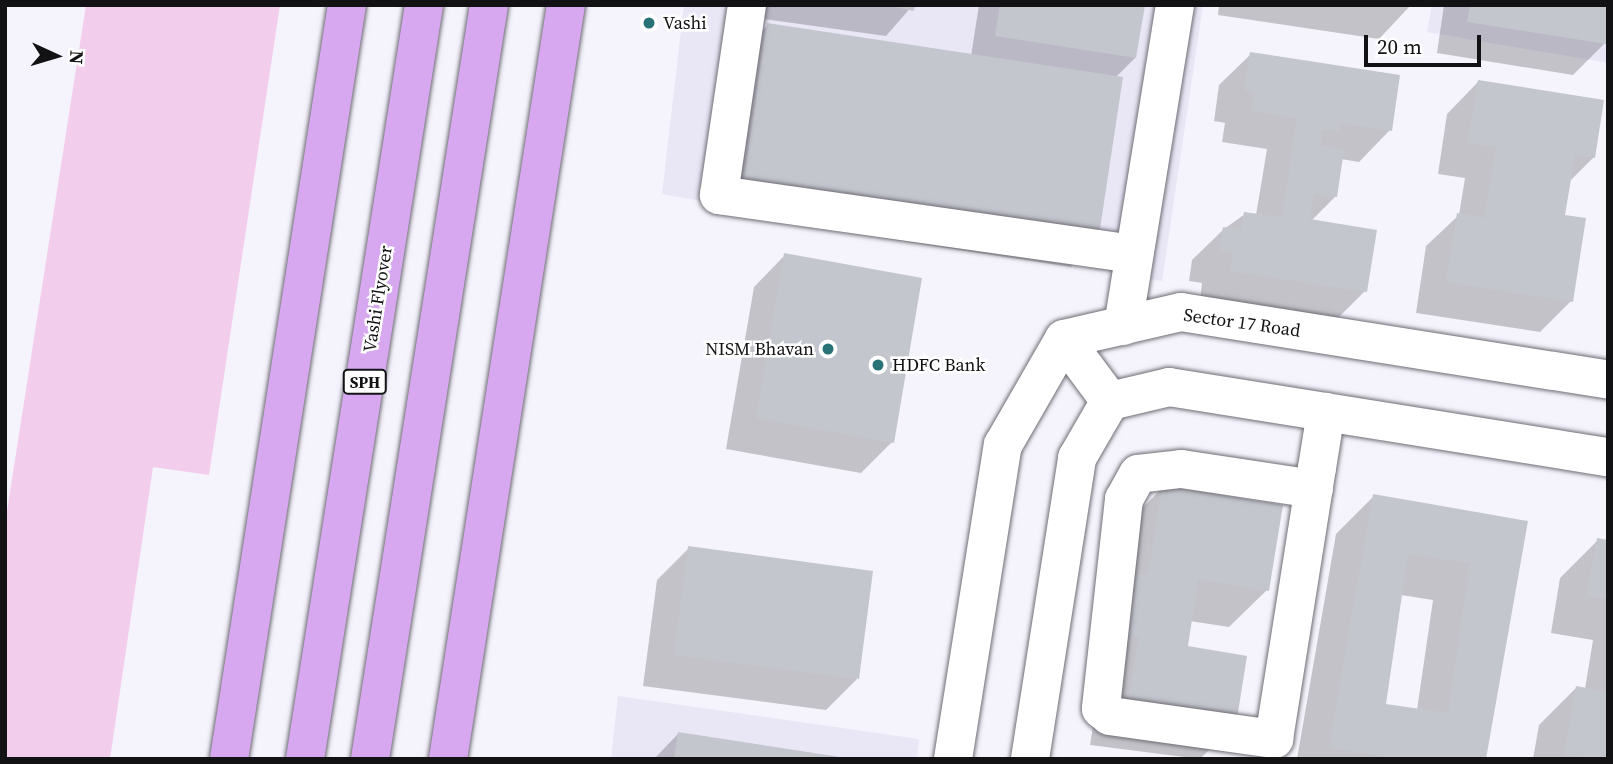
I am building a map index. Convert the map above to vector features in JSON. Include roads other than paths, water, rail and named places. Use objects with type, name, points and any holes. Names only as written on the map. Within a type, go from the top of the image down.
[{"type":"highway","points":[[229,759],[347,5]]},
{"type":"highway","name":"Vashi Flyover","points":[[305,759],[424,5]]},
{"type":"highway","points":[[370,759],[489,5]]},
{"type":"highway","points":[[448,759],[566,5]]},
{"type":"street","points":[[747,5],[719,195],[1134,254]]},
{"type":"street","points":[[1123,326],[1175,5]]},
{"type":"street","name":"Sector 17 Road","points":[[1064,340],[1181,312],[1608,380]]},
{"type":"street","points":[[953,759],[1003,445],[1064,340],[1110,401]]},
{"type":"street","points":[[1030,759],[1077,458],[1110,401],[1169,387],[1608,457]]},
{"type":"street","points":[[1314,489],[1181,469],[1138,474],[1124,499],[1101,709],[1110,716],[1274,738],[1314,489],[1326,412]]},
{"type":"street","points":[[1063,549],[1117,555]]},
{"type":"place","name":"Vashi","points":[[649,23]]},
{"type":"place","name":"NISM Bhavan","points":[[828,349]]},
{"type":"place","name":"HDFC Bank","points":[[878,365]]}]
